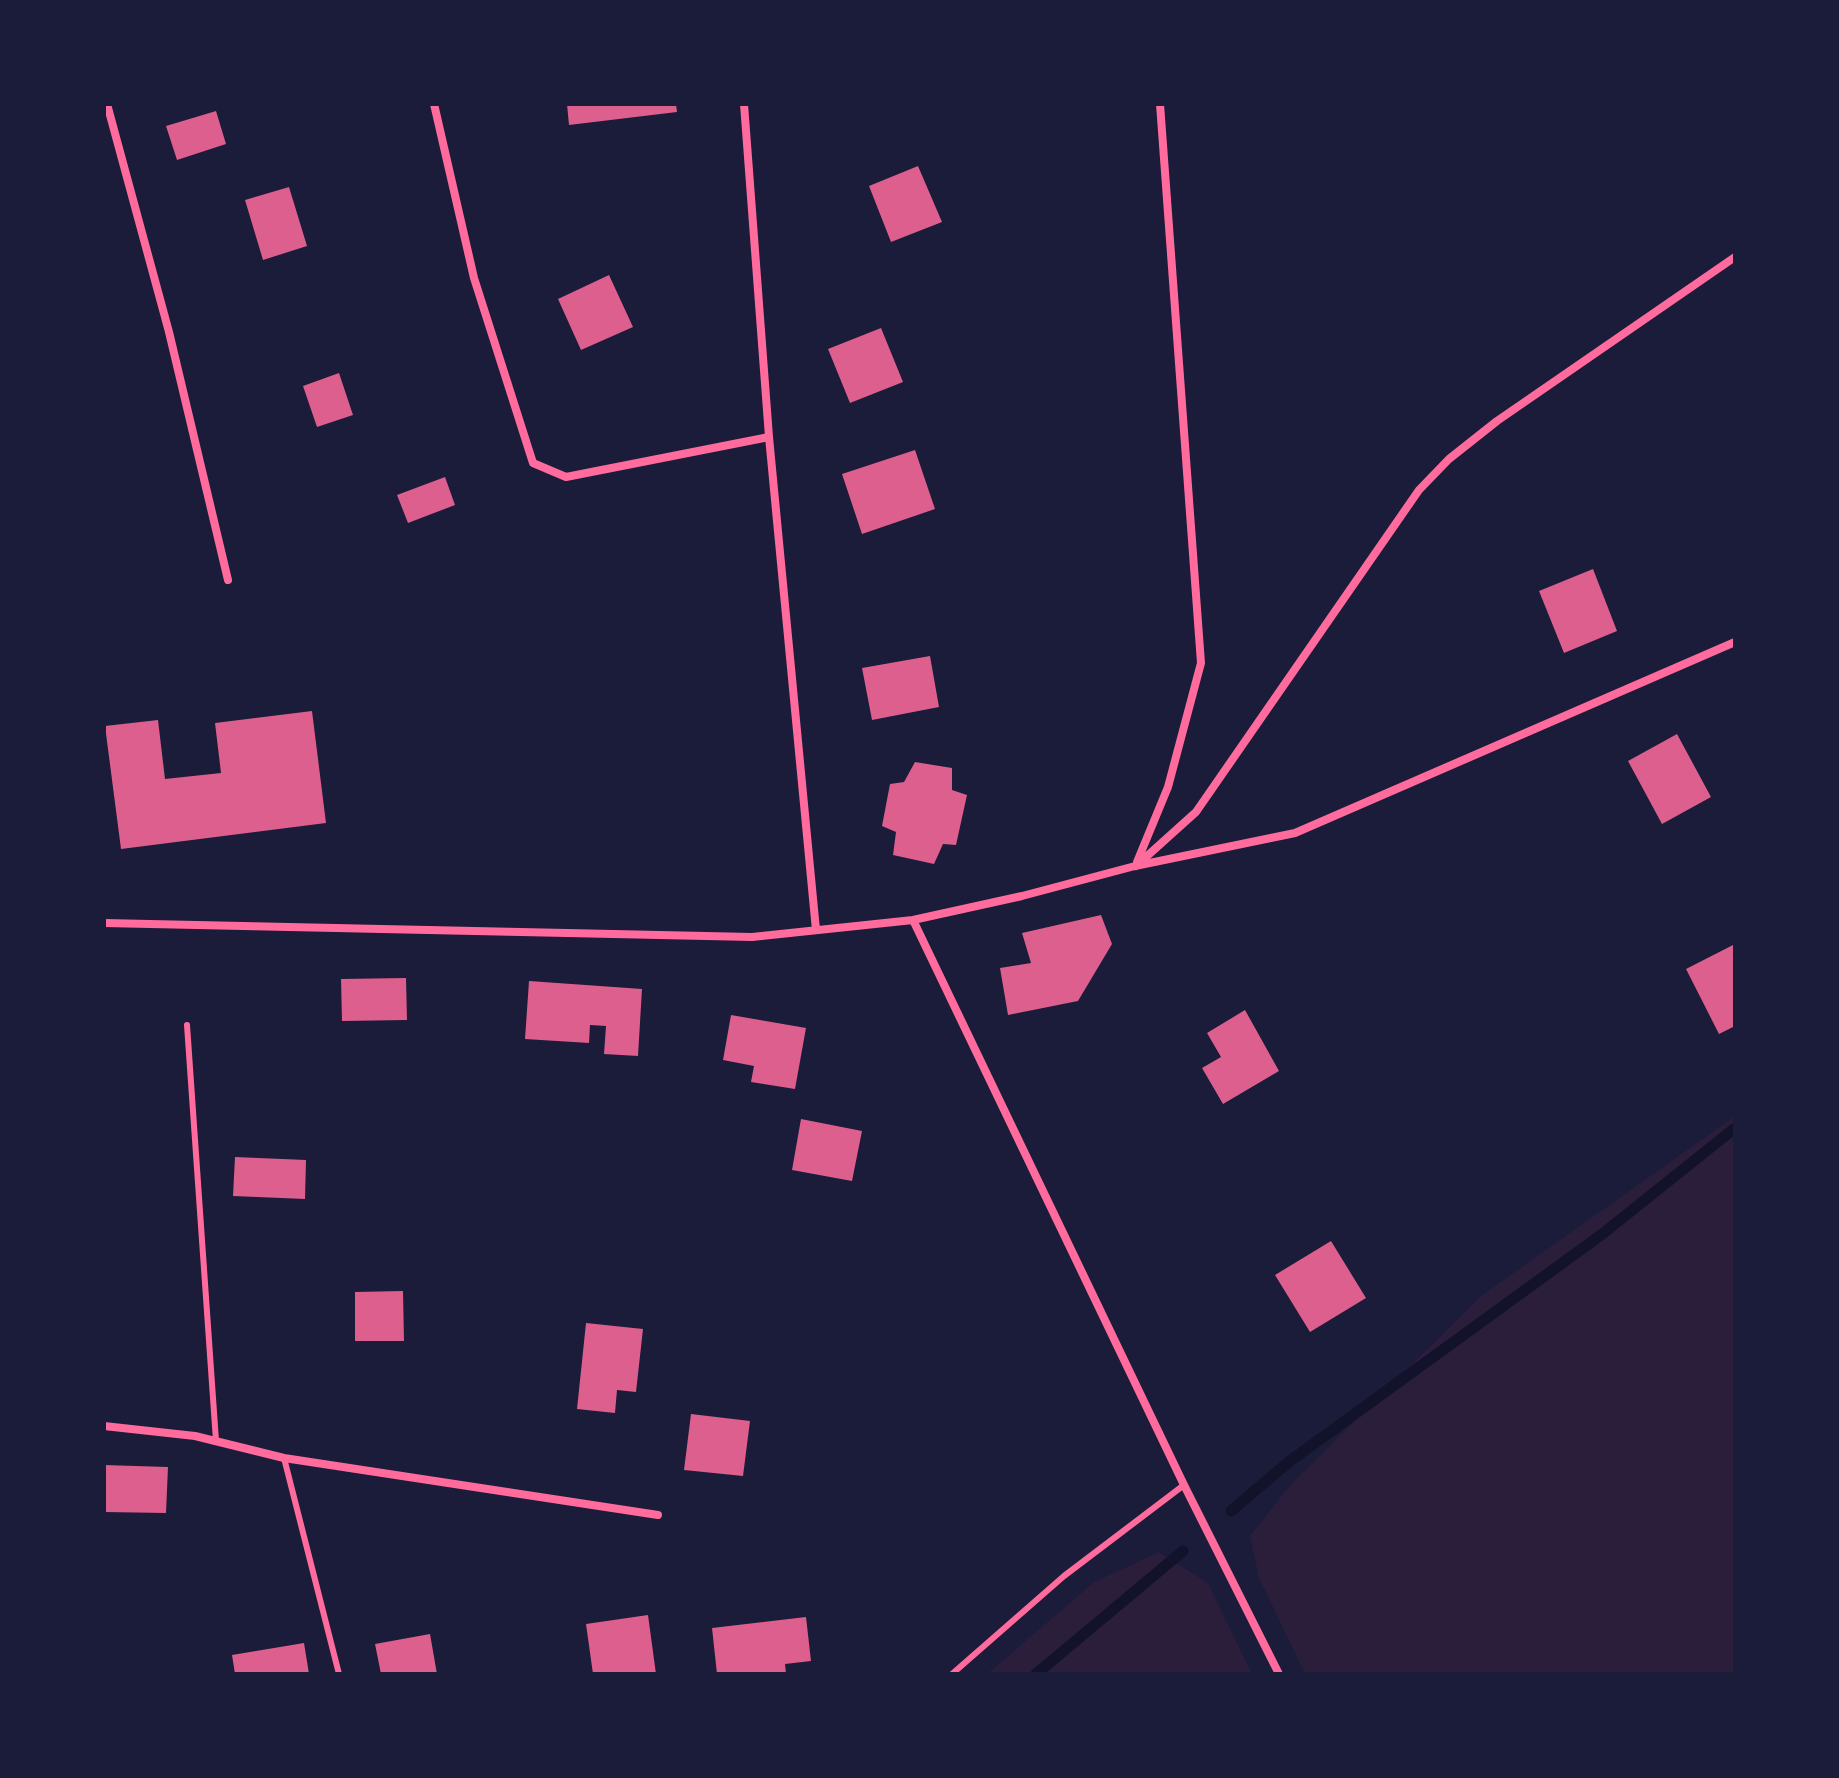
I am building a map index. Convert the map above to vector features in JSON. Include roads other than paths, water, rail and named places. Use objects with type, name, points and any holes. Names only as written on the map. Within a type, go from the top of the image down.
[{"type":"street","points":[[107,104],[169,332],[228,580]]},
{"type":"street","points":[[434,104],[474,278],[533,463],[566,477],[769,437]]},
{"type":"street","points":[[744,104],[769,437],[816,930]]},
{"type":"street","points":[[1135,866],[1168,787],[1201,663],[1160,104]]},
{"type":"street","points":[[1135,866],[1196,812],[1419,490],[1449,459],[1497,421],[1735,257]]},
{"type":"street","points":[[104,923],[752,937],[913,920],[1022,896],[1135,866],[1295,833],[1735,642]]},
{"type":"street","points":[[913,920],[1184,1485],[1279,1674]]},
{"type":"street","points":[[104,1426],[195,1436],[284,1458],[658,1515]]},
{"type":"lane","points":[[187,1025],[216,1441]]},
{"type":"lane","points":[[284,1458],[339,1674]]},
{"type":"lane","points":[[952,1674],[1064,1576],[1184,1485]]},
{"type":"waterway","points":[[1231,1511],[1290,1461],[1601,1235],[1735,1128]]},
{"type":"waterway","points":[[1036,1674],[1183,1551]]}]
